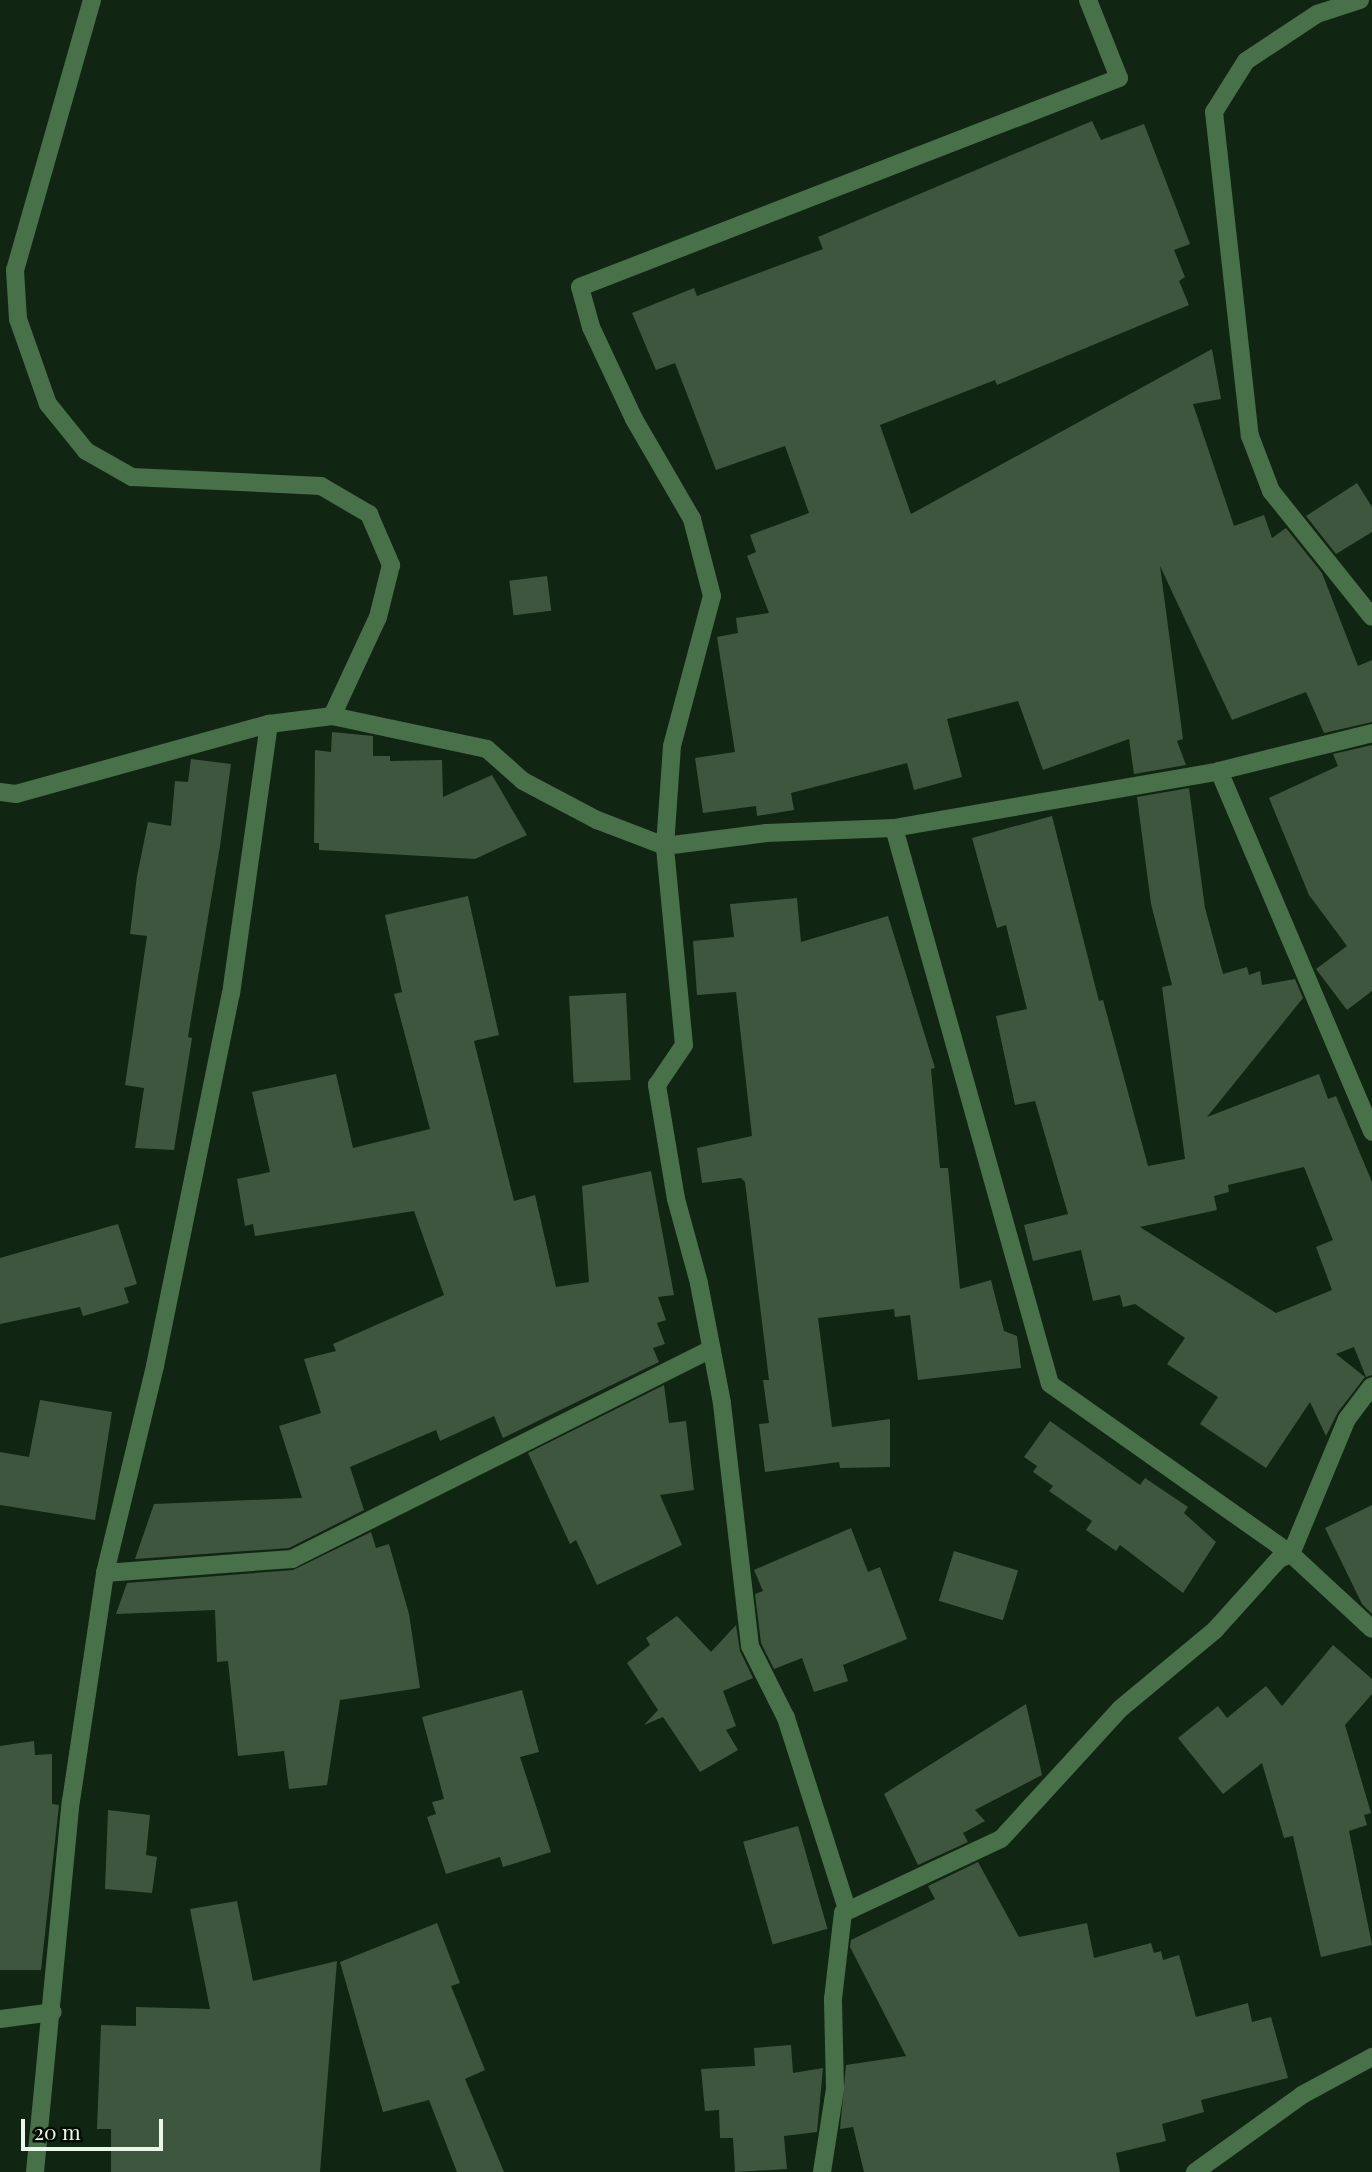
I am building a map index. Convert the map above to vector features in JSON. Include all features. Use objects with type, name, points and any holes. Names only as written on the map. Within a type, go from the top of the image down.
[{"type":"street","points":[[92,0],[15,270],[18,319],[47,404],[86,450],[132,477],[321,486],[369,514],[391,565],[378,617],[332,716]]},
{"type":"street","points":[[848,1909],[786,1718],[750,1646],[711,1349],[676,1199],[657,1085],[684,1045],[665,846],[672,746],[712,596],[692,519],[634,419],[591,327],[580,287],[1119,78],[1088,0]]},
{"type":"street","points":[[1360,0],[1317,14],[1246,61],[1214,111],[1250,436],[1270,491],[1372,617]]},
{"type":"street","points":[[0,792],[16,794],[269,724],[332,716],[487,749],[523,781],[597,820],[665,846],[766,833],[894,828],[1219,771],[1372,733]]},
{"type":"street","points":[[35,2172],[54,2012],[71,1801],[105,1573],[155,1366],[231,994],[269,724]]},
{"type":"street","points":[[1219,771],[1372,1132]]},
{"type":"street","points":[[894,828],[1050,1384],[1291,1554],[1372,1629]]},
{"type":"street","points":[[105,1573],[292,1559],[711,1349]]},
{"type":"street","points":[[821,2172],[835,2089],[833,1998],[843,1913],[1001,1839],[1120,1709],[1216,1630],[1279,1559],[1291,1554],[1347,1419],[1372,1386]]},
{"type":"street","points":[[0,2019],[54,2012]]},
{"type":"street","points":[[1195,2172],[1302,2095],[1372,2057]]},
{"type":"building","points":[[1092,121],[1101,140],[1144,124],[1190,244],[1174,250],[1185,277],[1179,281],[1189,305],[997,385],[995,380],[880,425],[911,514],[1212,349],[1221,399],[1193,404],[1234,526],[1264,515],[1272,538],[1286,528],[1322,573],[1358,666],[1372,660],[1372,722],[1324,733],[1306,692],[1232,720],[1160,566],[1183,739],[1177,741],[1186,765],[1134,774],[1129,739],[1043,770],[1018,701],[947,719],[962,777],[914,790],[907,763],[791,793],[794,810],[757,816],[756,806],[703,813],[695,758],[735,752],[717,637],[738,633],[736,618],[769,613],[747,556],[756,552],[750,535],[809,513],[785,446],[716,470],[675,363],[656,370],[632,313],[694,288],[697,296],[823,249],[818,237]]},
{"type":"building","points":[[1357,483],[1372,507],[1372,532],[1336,554],[1306,516]]},
{"type":"building","points":[[547,576],[551,611],[514,615],[509,581]]},
{"type":"building","points":[[332,732],[373,736],[373,756],[390,756],[390,761],[442,760],[443,797],[492,775],[527,835],[475,859],[319,850],[319,843],[314,843],[315,750],[331,752]]},
{"type":"building","points":[[1372,745],[1372,991],[1347,1010],[1316,969],[1347,946],[1309,895],[1269,798],[1338,766],[1333,754]]},
{"type":"building","points":[[191,759],[231,764],[220,846],[188,1037],[192,1038],[174,1150],[135,1148],[144,1088],[125,1085],[147,936],[130,934],[137,876],[148,822],[171,826],[175,781],[188,782]]},
{"type":"building","points":[[1189,788],[1205,908],[1223,974],[1247,967],[1249,975],[1260,971],[1262,985],[1295,979],[1303,998],[1207,1117],[1319,1074],[1328,1099],[1336,1096],[1372,1182],[1372,1375],[1366,1377],[1354,1347],[1336,1354],[1365,1377],[1338,1412],[1326,1436],[1310,1402],[1266,1468],[1200,1424],[1218,1397],[1167,1364],[1185,1338],[1135,1304],[1123,1307],[1120,1295],[1093,1301],[1081,1250],[1033,1261],[1024,1225],[1068,1214],[1035,1101],[1015,1105],[996,1016],[1027,1009],[1006,925],[997,928],[972,838],[1052,816],[1099,1001],[1103,1000],[1148,1166],[1185,1159],[1162,987],[1172,985],[1151,904],[1137,797]],"holes":[[[1304,1167],[1333,1240],[1316,1247],[1332,1290],[1276,1313],[1140,1227],[1217,1210],[1214,1196],[1229,1192],[1228,1185]]]},
{"type":"building","points":[[468,896],[499,1035],[474,1041],[514,1201],[535,1195],[556,1287],[589,1282],[582,1186],[651,1171],[674,1295],[658,1297],[666,1320],[657,1323],[665,1344],[653,1348],[659,1362],[503,1438],[494,1416],[440,1441],[436,1430],[350,1467],[364,1510],[289,1548],[135,1559],[154,1504],[302,1498],[279,1426],[321,1413],[304,1359],[336,1351],[333,1344],[444,1295],[414,1211],[255,1236],[253,1224],[245,1226],[237,1179],[270,1172],[252,1092],[336,1074],[353,1148],[430,1129],[394,994],[402,992],[385,915]]},
{"type":"building","points":[[797,898],[801,942],[888,916],[935,1068],[931,1069],[940,1168],[948,1168],[960,1289],[991,1280],[1004,1331],[1017,1336],[1021,1368],[918,1380],[910,1315],[895,1317],[894,1309],[818,1318],[832,1427],[890,1419],[890,1467],[840,1468],[839,1462],[765,1472],[759,1424],[769,1423],[763,1380],[769,1380],[745,1182],[741,1178],[702,1183],[697,1148],[752,1136],[736,992],[697,995],[693,941],[734,937],[730,904]]},
{"type":"building","points":[[626,993],[631,1080],[574,1083],[569,996]]},
{"type":"building","points":[[118,1224],[137,1284],[124,1288],[129,1303],[83,1316],[80,1307],[0,1324],[0,1258]]},
{"type":"building","points":[[664,1385],[669,1423],[686,1421],[694,1490],[660,1495],[682,1545],[597,1585],[576,1540],[570,1544],[528,1453]]},
{"type":"building","points":[[40,1400],[112,1412],[95,1520],[0,1505],[0,1452],[29,1457]]},
{"type":"building","points":[[1050,1421],[1140,1485],[1145,1478],[1188,1507],[1184,1513],[1216,1542],[1183,1593],[1120,1545],[1116,1551],[1086,1530],[1092,1521],[1049,1491],[1053,1486],[1033,1472],[1037,1466],[1024,1457]]},
{"type":"building","points":[[1372,1505],[1372,1614],[1362,1604],[1325,1528]]},
{"type":"building","points":[[851,1528],[868,1572],[880,1567],[907,1639],[843,1665],[848,1681],[814,1692],[802,1658],[774,1669],[761,1643],[755,1594],[763,1591],[754,1570]]},
{"type":"building","points":[[371,1532],[376,1548],[389,1544],[409,1614],[420,1688],[340,1700],[327,1785],[289,1789],[284,1751],[238,1756],[228,1661],[217,1662],[215,1610],[116,1614],[127,1583],[293,1570]]},
{"type":"building","points":[[954,1551],[1018,1571],[1003,1620],[939,1601]]},
{"type":"building","points":[[677,1616],[711,1652],[736,1625],[740,1651],[753,1678],[723,1691],[736,1726],[726,1730],[738,1750],[700,1772],[663,1717],[644,1725],[658,1710],[627,1663],[650,1645],[646,1638]]},
{"type":"building","points":[[1333,1645],[1372,1679],[1372,1694],[1345,1725],[1371,1813],[1364,1815],[1367,1825],[1349,1831],[1372,1945],[1321,1957],[1293,1836],[1284,1838],[1262,1763],[1223,1794],[1178,1738],[1218,1706],[1227,1718],[1266,1686],[1282,1706]]},
{"type":"building","points":[[522,1690],[539,1752],[520,1757],[551,1852],[503,1867],[500,1857],[446,1874],[427,1817],[436,1814],[432,1802],[444,1799],[422,1717]]},
{"type":"building","points":[[1026,1704],[1042,1775],[975,1810],[985,1821],[963,1833],[968,1842],[918,1865],[884,1794]]},
{"type":"building","points":[[34,1741],[35,1755],[52,1754],[52,1804],[59,1805],[41,1970],[0,1970],[0,1746]]},
{"type":"building","points":[[108,1810],[150,1815],[146,1855],[157,1857],[152,1893],[105,1889]]},
{"type":"building","points":[[798,1826],[827,1929],[773,1945],[743,1842]]},
{"type":"building","points":[[978,1862],[1019,1937],[1087,1923],[1094,1958],[1151,1943],[1154,1953],[1161,1951],[1163,1960],[1179,1955],[1196,2017],[1248,2003],[1252,2022],[1271,2017],[1288,2078],[1201,2100],[1204,2112],[1162,2124],[1166,2141],[1116,2153],[1120,2172],[864,2172],[853,2127],[840,2129],[846,2065],[906,2056],[850,1947],[851,1940],[935,1899],[928,1886]]},
{"type":"building","points":[[237,1901],[253,1981],[337,1961],[320,2172],[111,2172],[111,2129],[97,2129],[101,2025],[136,2026],[136,2007],[210,2009],[190,1909]]},
{"type":"building","points":[[437,1923],[460,1983],[451,1986],[485,2070],[465,2079],[504,2172],[457,2172],[429,2100],[383,2112],[340,1962]]},
{"type":"building","points":[[791,2045],[793,2073],[823,2068],[817,2132],[784,2136],[787,2169],[735,2172],[733,2138],[720,2138],[719,2110],[705,2111],[701,2069],[755,2066],[754,2048]]}]
